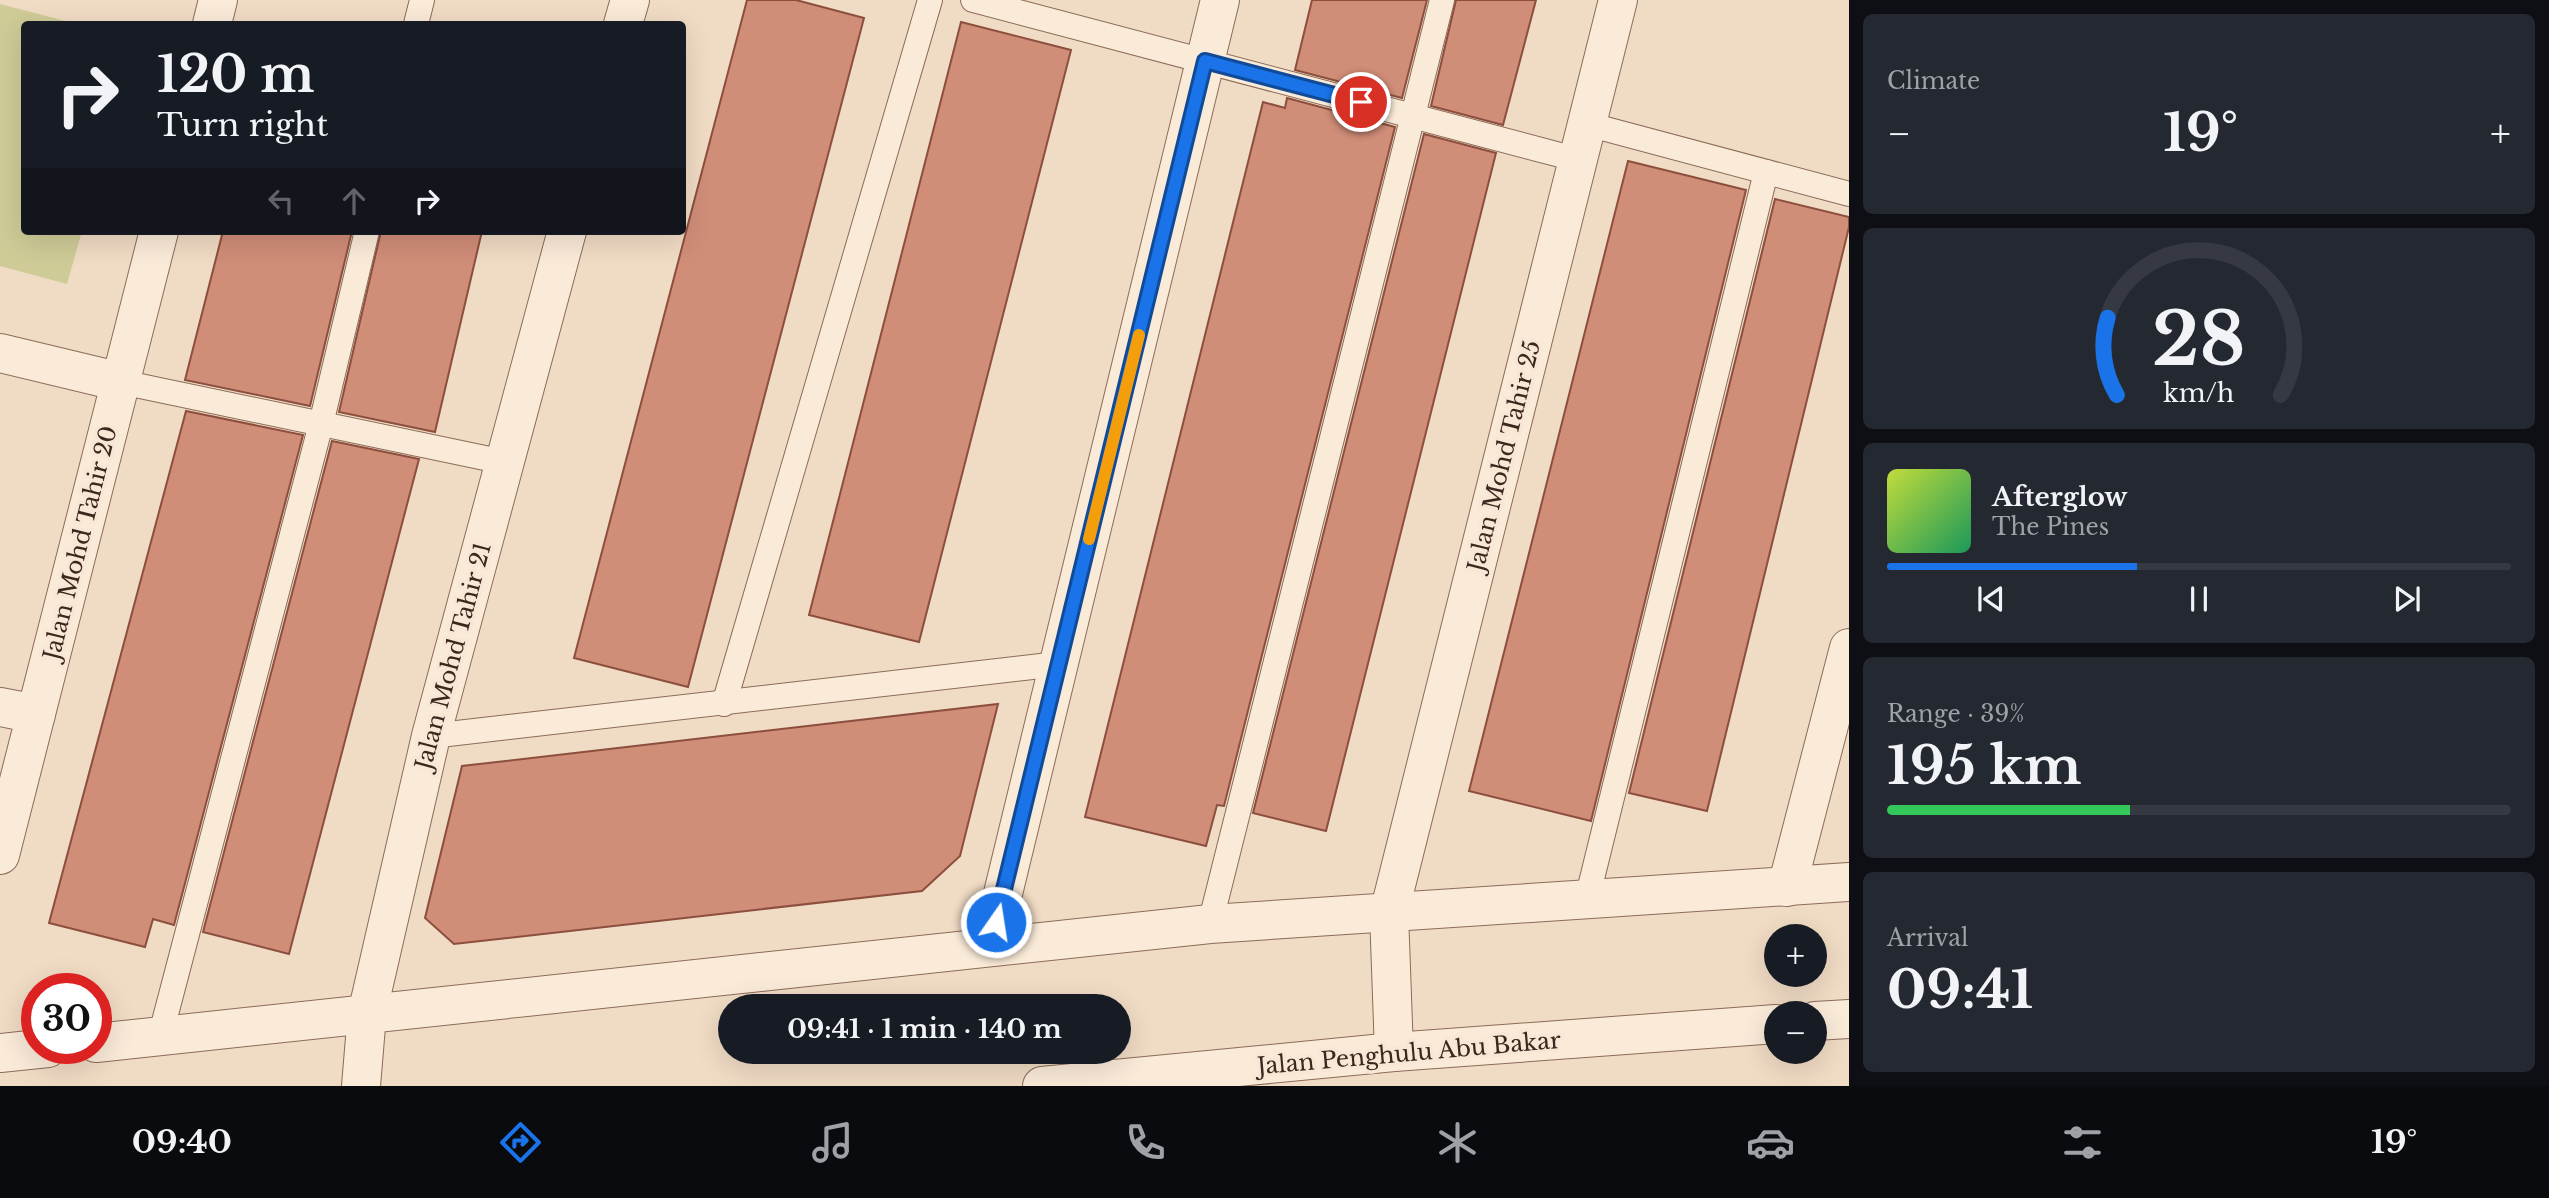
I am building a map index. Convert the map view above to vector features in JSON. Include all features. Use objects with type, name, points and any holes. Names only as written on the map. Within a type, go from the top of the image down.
[{"type":"street","points":[[213,21],[218,0]]},
{"type":"street","points":[[624,21],[630,0]]},
{"type":"street","points":[[990,947],[1220,0]]},
{"type":"street","name":"Jalan Mohd Tahir 25","points":[[1394,1052],[1389,912],[1618,0]]},
{"type":"street","name":"Jalan Mohd Tahir 20","points":[[0,855],[18,711],[121,382],[158,235]]},
{"type":"street","name":"Jalan Mohd Tahir 21","points":[[361,1086],[367,1014],[431,736],[566,235]]},
{"type":"street","points":[[0,353],[121,382]]},
{"type":"street","points":[[1787,887],[1849,648]]},
{"type":"street","points":[[112,1042],[1210,924],[1849,883]]},
{"type":"street","points":[[1827,1020],[1849,1019]]},
{"type":"street","name":"Jalan Penghulu Abu Bakar","points":[[1042,1086],[1394,1052],[1764,1025]]},
{"type":"street","points":[[0,1053],[21,1051]]},
{"type":"lane","points":[[417,21],[422,0]]},
{"type":"lane","points":[[724,704],[930,0]]},
{"type":"lane","points":[[973,0],[1413,116],[1766,172],[1849,194]]},
{"type":"lane","points":[[1210,924],[1443,0]]},
{"type":"lane","points":[[1587,899],[1766,172]]},
{"type":"lane","points":[[160,1037],[321,424],[366,235]]},
{"type":"lane","points":[[121,382],[504,463]]},
{"type":"lane","points":[[431,736],[1058,664]]},
{"type":"shaded area","points":[[0,4],[65,21],[21,21],[21,235],[81,235],[67,284],[0,266]]},
{"type":"building","points":[[747,0],[796,0],[864,18],[688,687],[574,658]]},
{"type":"building","points":[[1312,0],[1427,0],[1402,98],[1295,70]]},
{"type":"building","points":[[1456,0],[1536,0],[1503,125],[1431,106]]},
{"type":"building","points":[[961,22],[1071,50],[919,642],[809,615]]},
{"type":"building","points":[[1287,98],[1395,127],[1224,806],[1217,805],[1206,846],[1085,817],[1263,102],[1285,108]]},
{"type":"building","points":[[1424,134],[1496,153],[1326,831],[1253,813]]},
{"type":"building","points":[[1628,161],[1746,190],[1591,821],[1469,791]]},
{"type":"building","points":[[1775,199],[1849,217],[1849,227],[1707,811],[1629,793]]},
{"type":"building","points":[[222,235],[351,235],[310,406],[185,380]]},
{"type":"building","points":[[380,235],[481,235],[435,432],[339,412]]},
{"type":"building","points":[[186,411],[303,435],[174,925],[153,919],[145,947],[49,923]]},
{"type":"building","points":[[332,441],[419,459],[289,954],[203,932]]},
{"type":"building","points":[[998,704],[960,856],[922,891],[454,944],[425,918],[462,766]]},
{"type":"slow traffic","points":[[1089,539],[1139,335]]},
{"type":"route","points":[[996,922],[1205,61],[1361,102]]}]
